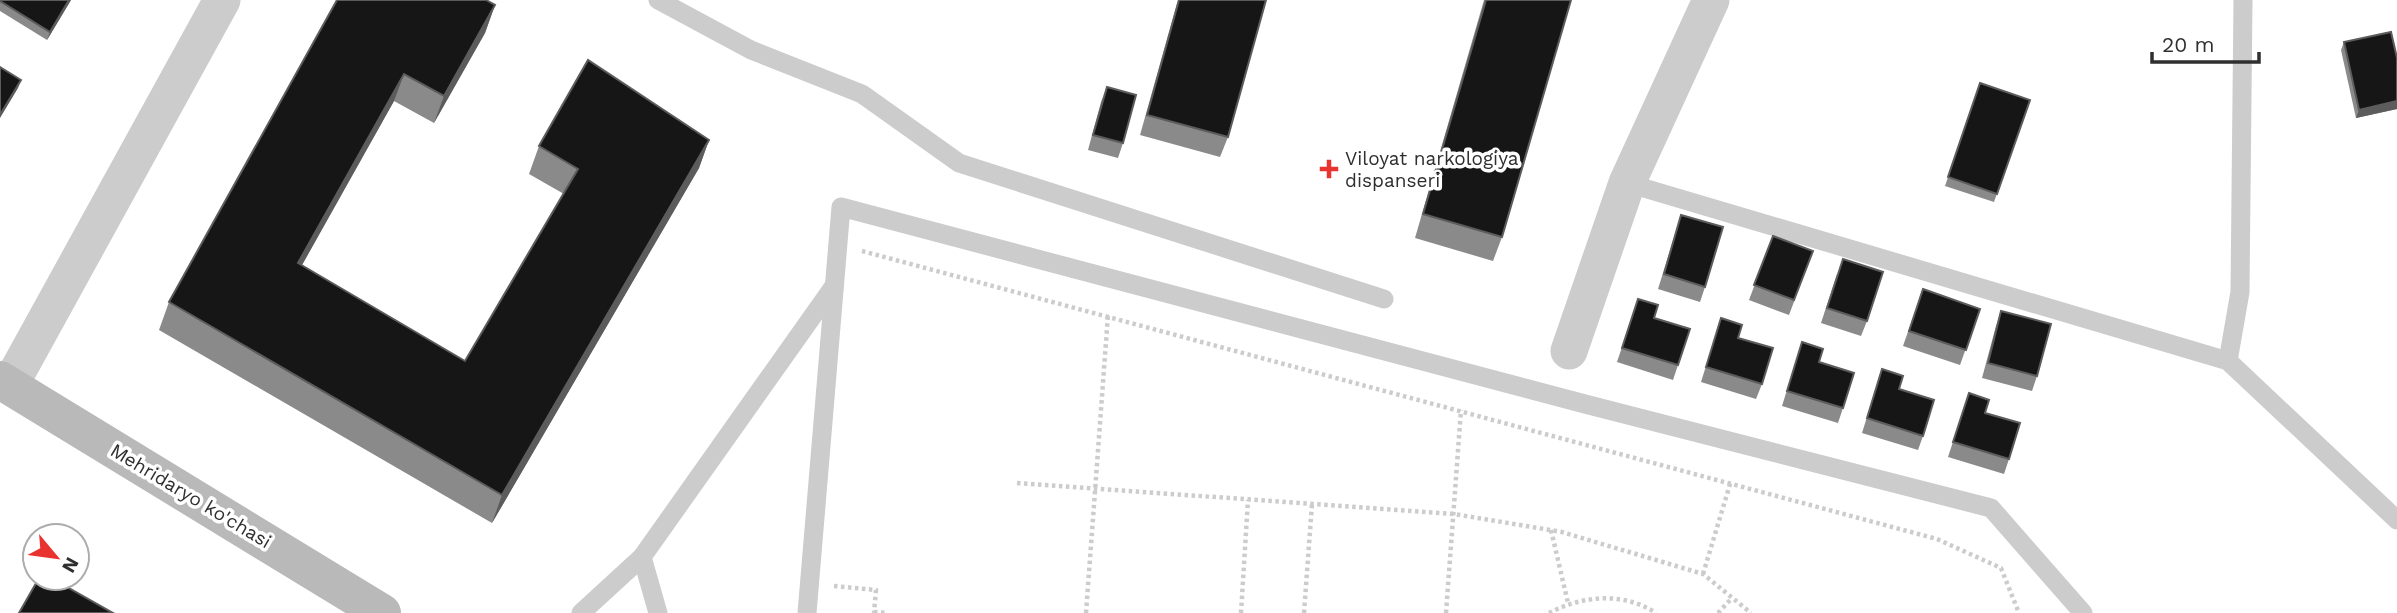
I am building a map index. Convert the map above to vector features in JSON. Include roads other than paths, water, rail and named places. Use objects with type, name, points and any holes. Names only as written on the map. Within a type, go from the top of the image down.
[{"type":"main road","name":"Мehridaryo ko'chasi","points":[[5,382],[382,613]]},
{"type":"street","points":[[5,382],[222,0]]},
{"type":"street","points":[[1569,351],[1627,183],[1711,0]]},
{"type":"lane","points":[[658,0],[751,50],[862,94],[959,163],[1384,299]]},
{"type":"lane","points":[[2228,361],[2241,292],[2242,0]]},
{"type":"lane","points":[[1627,183],[2228,361],[2397,520]]},
{"type":"lane","points":[[807,613],[841,207],[1586,404],[1992,508],[2083,613]]},
{"type":"lane","points":[[581,613],[642,557],[835,286]]},
{"type":"lane","points":[[642,557],[658,613]]},
{"type":"place","name":"Viloyat narkologiya dispanseri","points":[[1329,169]]}]
